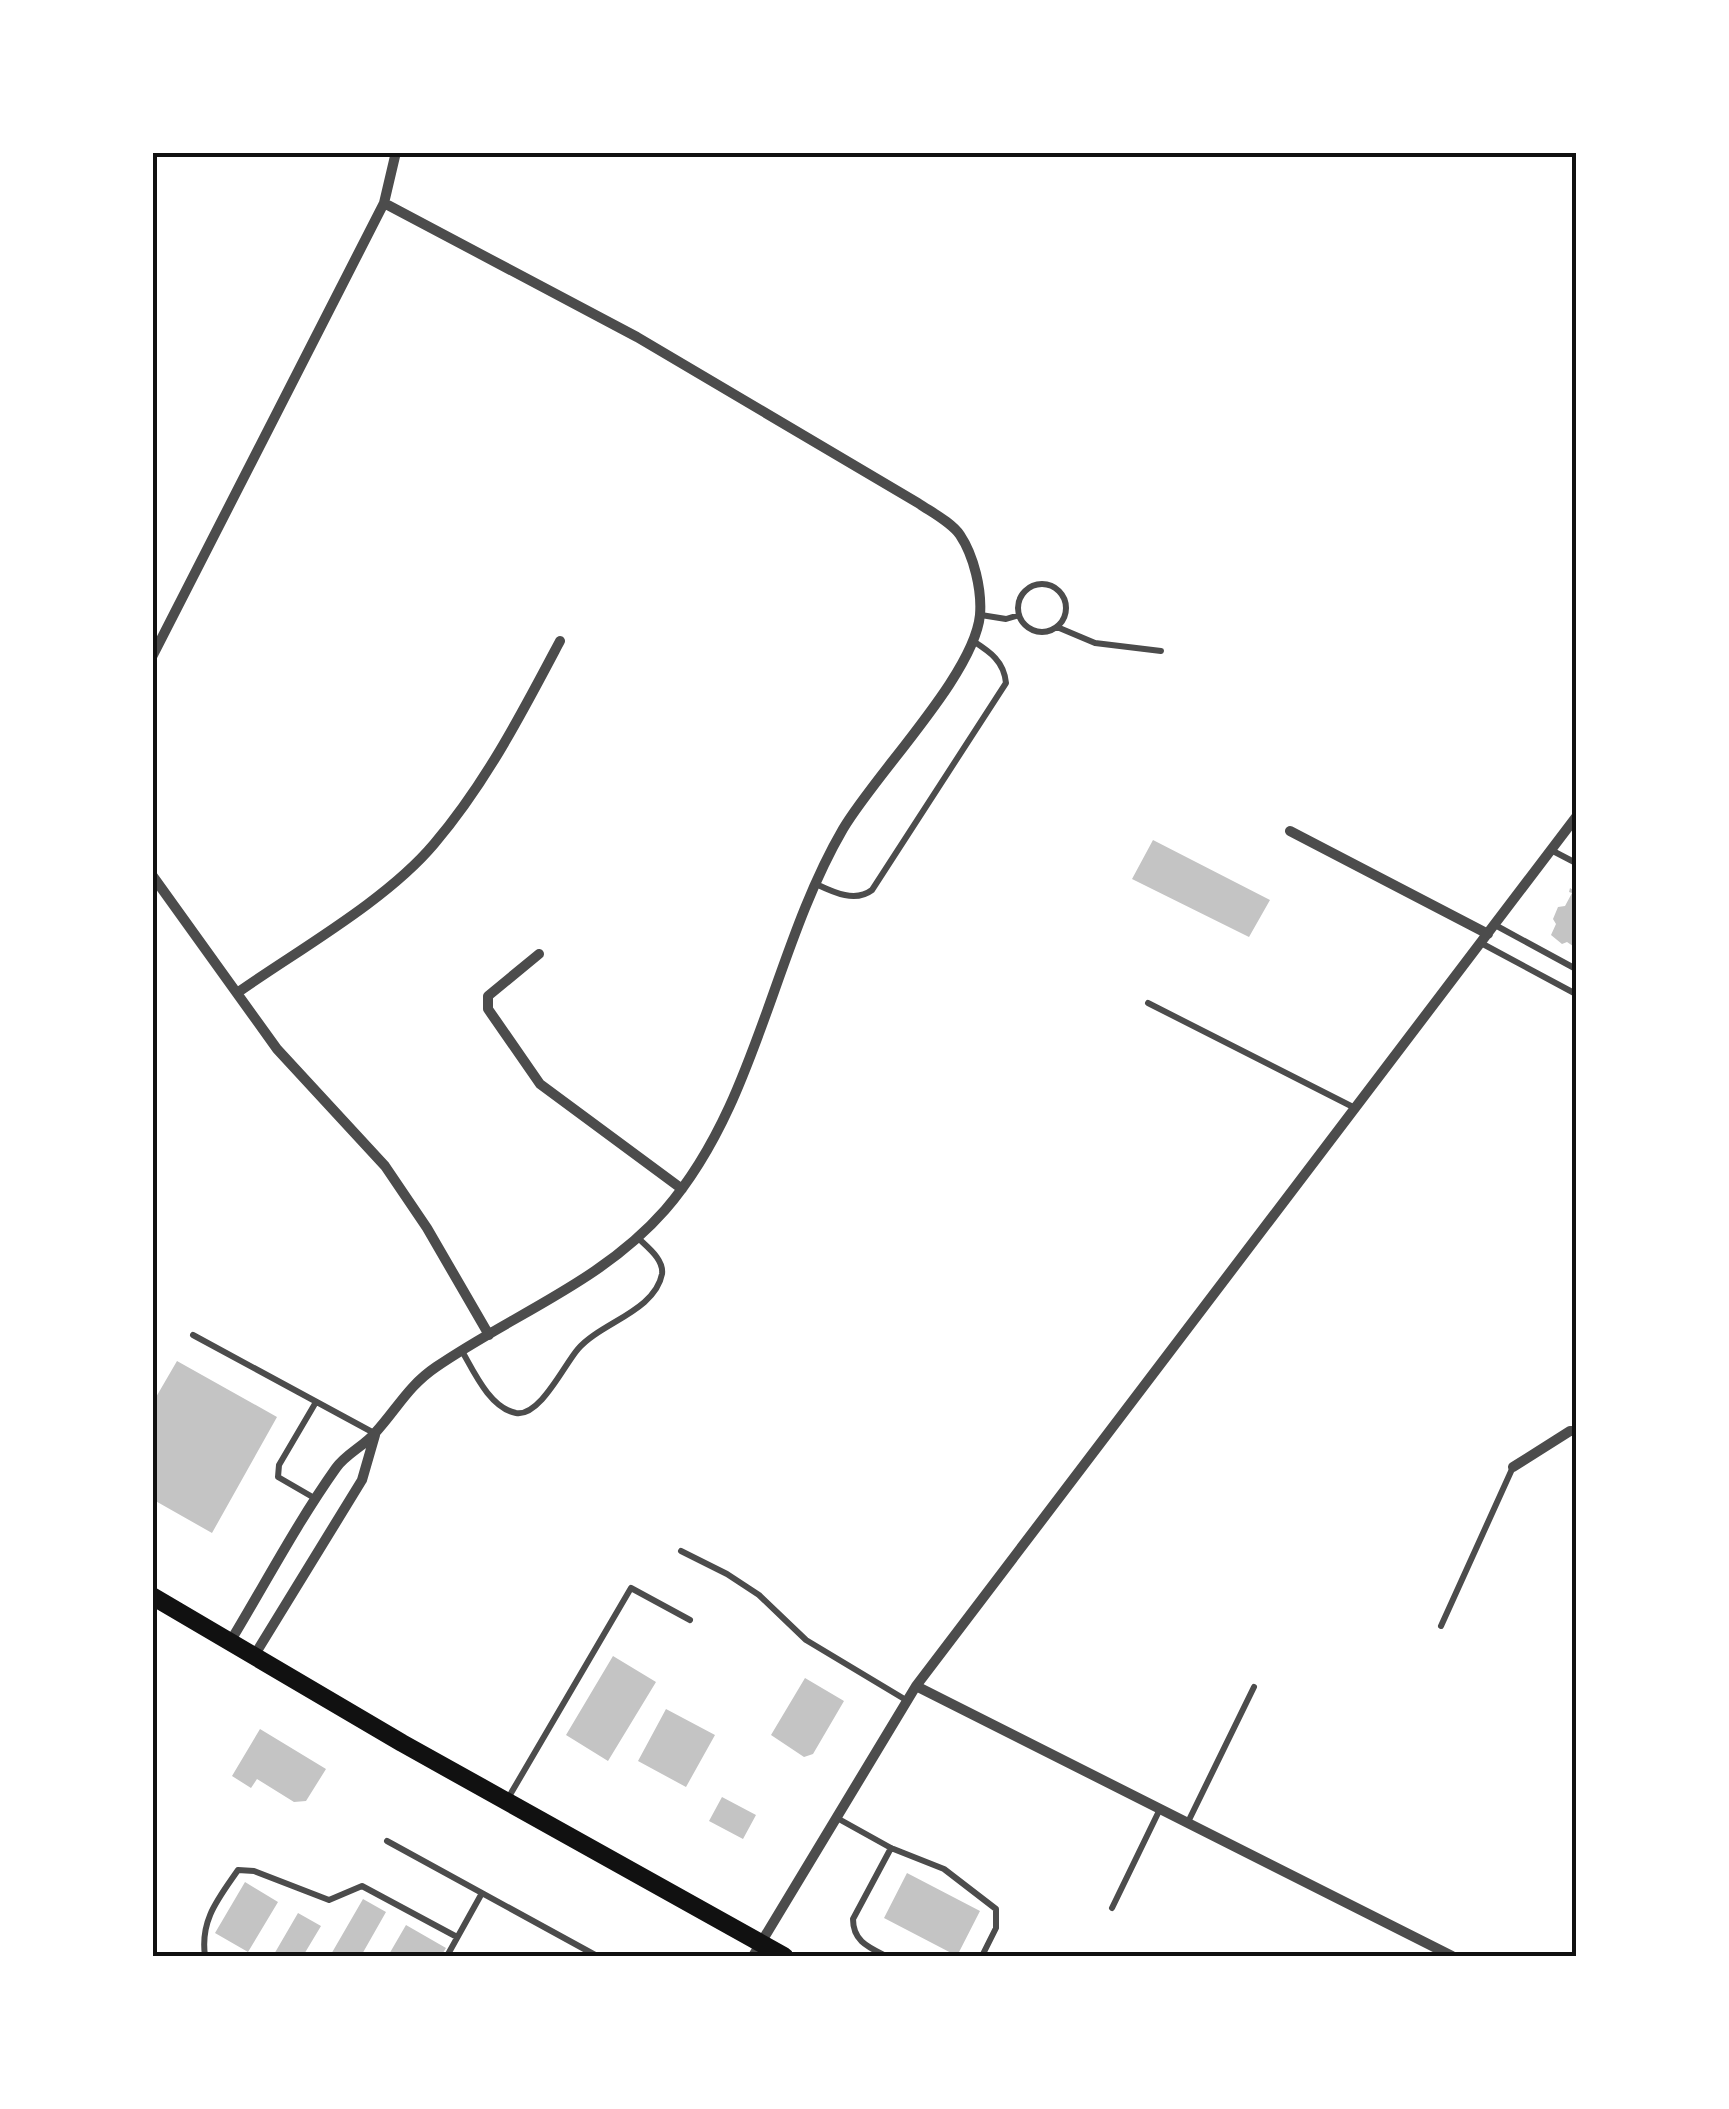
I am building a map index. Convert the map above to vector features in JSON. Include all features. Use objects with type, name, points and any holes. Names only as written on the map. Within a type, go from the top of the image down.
[{"type":"main road","points":[[152,1596],[757,1950],[784,1956]]},
{"type":"street","points":[[152,656],[384,202],[396,152]]},
{"type":"street","points":[[230,1642],[339,1464],[375,1434],[407,1390],[462,1351],[569,1290],[618,1256],[696,1172],[724,1118],[816,884],[844,827],[966,658],[980,615],[976,570],[959,533],[918,503],[637,337],[384,202]]},
{"type":"street","points":[[236,992],[380,893],[432,847],[471,797],[511,733],[560,641]]},
{"type":"street","points":[[757,1950],[916,1686],[1576,816]]},
{"type":"street","points":[[1290,831],[1488,934]]},
{"type":"street","points":[[152,875],[277,1049],[385,1166],[427,1228],[489,1335]]},
{"type":"street","points":[[539,954],[488,996],[488,1008],[540,1084],[682,1188]]},
{"type":"street","points":[[1513,1467],[1570,1430],[1576,1431]]},
{"type":"street","points":[[254,1656],[362,1480],[375,1434]]},
{"type":"street","points":[[916,1686],[1452,1956]]},
{"type":"lane","points":[[1038,584],[1054,586],[1065,597],[1063,621],[1057,627],[1050,631],[1028,628],[1018,607],[1024,592],[1038,584]]},
{"type":"lane","points":[[980,615],[1006,619],[1019,615]]},
{"type":"lane","points":[[1057,627],[1094,643],[1162,651]]},
{"type":"lane","points":[[816,884],[836,894],[864,896],[872,890],[1006,683],[1002,666],[991,652],[972,640]]},
{"type":"lane","points":[[1551,850],[1576,863]]},
{"type":"lane","points":[[1488,934],[1576,969]]},
{"type":"lane","points":[[1488,934],[1576,994]]},
{"type":"lane","points":[[1148,1004],[1356,1108]]},
{"type":"lane","points":[[462,1351],[482,1386],[501,1404],[514,1413],[528,1412],[538,1405],[580,1346],[644,1301],[657,1285],[663,1271],[660,1260],[638,1237]]},
{"type":"lane","points":[[193,1335],[375,1434]]},
{"type":"lane","points":[[316,1402],[278,1465],[278,1476],[317,1499]]},
{"type":"lane","points":[[1441,1626],[1513,1467]]},
{"type":"lane","points":[[681,1552],[727,1574],[759,1596],[806,1640],[908,1700]]},
{"type":"lane","points":[[507,1802],[630,1588],[690,1620]]},
{"type":"lane","points":[[1187,1823],[1254,1687]]},
{"type":"lane","points":[[1112,1908],[1160,1809]]},
{"type":"lane","points":[[836,1818],[891,1848],[928,1860],[996,1909],[996,1928],[982,1956]]},
{"type":"lane","points":[[387,1840],[596,1956]]},
{"type":"lane","points":[[886,1956],[862,1943],[853,1932],[853,1919],[891,1848]]},
{"type":"lane","points":[[205,1956],[202,1941],[208,1914],[238,1870],[254,1871],[329,1900],[362,1886],[458,1937]]},
{"type":"lane","points":[[447,1956],[482,1893]]},
{"type":"building","points":[[1153,840],[1270,900],[1249,937],[1132,879]]},
{"type":"building","points":[[1570,888],[1576,892],[1576,948],[1551,935],[1556,924],[1553,919],[1558,907],[1565,906],[1572,893]]},
{"type":"building","points":[[177,1361],[277,1417],[212,1533],[152,1499],[152,1404]]},
{"type":"building","points":[[613,1656],[656,1682],[608,1761],[566,1735]]},
{"type":"building","points":[[805,1678],[844,1701],[813,1754],[804,1757],[771,1735]]},
{"type":"building","points":[[666,1709],[715,1735],[686,1787],[638,1761]]},
{"type":"building","points":[[260,1729],[326,1769],[306,1801],[294,1802],[257,1779],[251,1788],[232,1776]]},
{"type":"building","points":[[722,1797],[756,1815],[743,1839],[709,1821]]},
{"type":"building","points":[[907,1873],[980,1911],[957,1956],[884,1918]]},
{"type":"building","points":[[245,1882],[278,1902],[248,1952],[215,1933]]},
{"type":"building","points":[[363,1899],[386,1912],[361,1956],[330,1956]]},
{"type":"building","points":[[298,1913],[321,1926],[303,1956],[273,1956]]},
{"type":"building","points":[[406,1925],[446,1948],[441,1956],[388,1956]]}]
